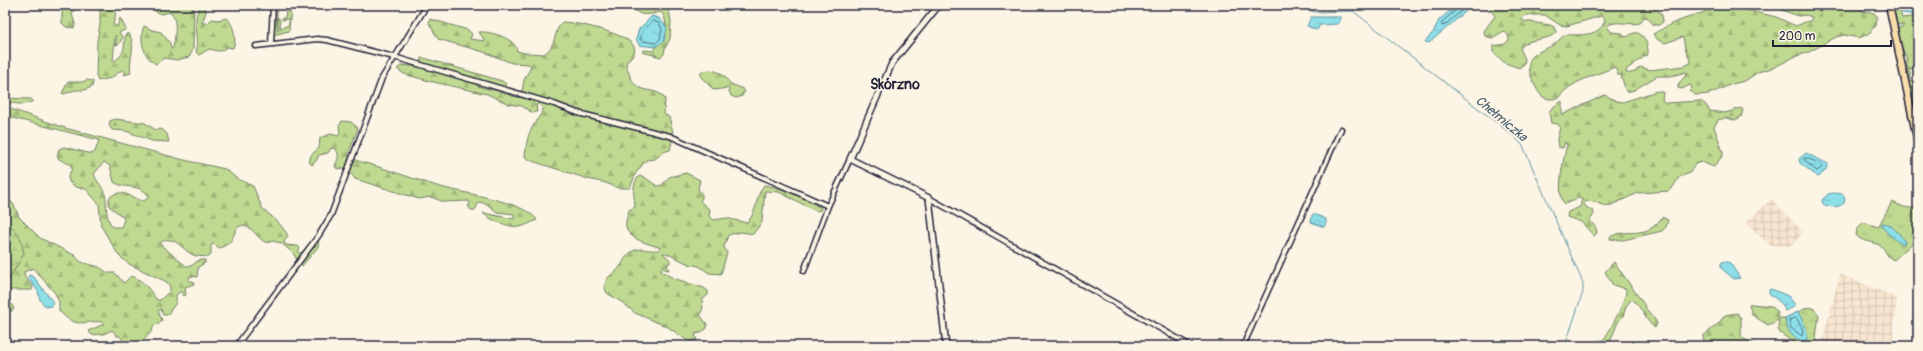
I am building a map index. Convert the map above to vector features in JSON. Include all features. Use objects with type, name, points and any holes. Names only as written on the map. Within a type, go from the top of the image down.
[{"type":"main road","points":[[1889,5],[1918,143]]},
{"type":"street","points":[[271,44],[273,5]]},
{"type":"street","points":[[236,346],[319,235],[331,215],[382,78],[427,5]]},
{"type":"street","points":[[804,271],[828,206],[892,63],[939,5]]},
{"type":"street","points":[[256,46],[317,39],[394,57],[578,113],[664,134],[828,206]]},
{"type":"street","points":[[1243,346],[1341,128]]},
{"type":"street","points":[[850,159],[929,198],[1191,346]]},
{"type":"street","points":[[929,198],[946,346]]},
{"type":"shaded area","points":[[1771,199],[1803,232],[1792,246],[1771,246],[1746,223]]},
{"type":"shaded area","points":[[1840,274],[1897,298],[1892,346],[1821,346]]},
{"type":"green space","points":[[62,5],[76,5],[72,14],[75,24],[74,28],[66,27],[62,23]]},
{"type":"green space","points":[[100,5],[111,5],[115,14],[113,24],[117,27],[120,18],[126,29],[119,33],[123,37],[119,44],[116,45],[115,36],[113,62],[122,54],[125,35],[129,33],[132,48],[131,73],[124,75],[124,70],[122,70],[111,78],[98,81],[96,76]]},
{"type":"green space","points":[[153,5],[174,5],[175,7],[176,5],[194,5],[193,50],[189,57],[177,60],[164,58],[156,64],[148,57],[142,42],[144,26],[161,32],[170,43],[171,49],[173,48],[175,35],[175,20],[171,12],[161,14],[156,12]]},
{"type":"green space","points":[[288,5],[291,5],[289,31],[273,35],[275,10],[277,11],[277,18],[279,18],[281,28],[289,25],[289,19],[282,20],[282,18],[285,18],[286,11],[289,11]],"holes":[[[277,18],[278,26],[280,27],[278,30]]]},
{"type":"green space","points":[[629,5],[668,5],[671,21],[670,39],[665,48],[664,54],[661,57],[642,52],[645,50],[654,51],[662,37],[665,21],[661,12],[647,15],[640,14]]},
{"type":"green space","points":[[1488,5],[1652,5],[1662,15],[1663,22],[1659,25],[1654,25],[1647,17],[1644,17],[1640,23],[1636,24],[1614,23],[1607,26],[1611,32],[1622,33],[1625,37],[1628,37],[1634,33],[1641,34],[1648,47],[1648,54],[1627,69],[1626,73],[1634,72],[1640,67],[1650,70],[1684,66],[1691,63],[1685,48],[1683,37],[1665,43],[1658,40],[1653,34],[1673,23],[1710,10],[1717,5],[1739,5],[1743,9],[1776,17],[1796,26],[1810,21],[1812,17],[1806,15],[1798,16],[1768,5],[1857,5],[1862,11],[1874,13],[1877,16],[1876,26],[1870,33],[1859,38],[1844,35],[1836,37],[1809,52],[1794,57],[1775,67],[1758,72],[1745,81],[1732,84],[1709,94],[1695,95],[1689,91],[1692,88],[1690,85],[1682,89],[1678,88],[1678,84],[1688,73],[1686,72],[1671,76],[1657,76],[1634,90],[1626,92],[1621,75],[1618,75],[1615,67],[1569,87],[1558,98],[1547,99],[1540,94],[1531,74],[1529,64],[1532,57],[1540,51],[1553,45],[1565,35],[1582,35],[1593,33],[1602,26],[1605,21],[1604,17],[1601,16],[1567,26],[1560,25],[1545,15],[1526,15],[1521,19],[1524,21],[1550,25],[1554,27],[1556,32],[1549,37],[1524,44],[1520,48],[1525,59],[1524,64],[1519,68],[1505,63],[1493,52],[1493,46],[1505,44],[1509,40],[1508,35],[1504,31],[1492,38],[1485,36],[1484,31],[1495,16]]},
{"type":"green space","points":[[1892,5],[1898,5],[1902,18],[1918,16],[1918,70],[1909,68],[1911,78],[1907,78],[1907,58],[1901,46],[1897,28],[1903,27],[1903,25],[1897,25]]},
{"type":"green space","points":[[201,6],[205,7],[206,12],[202,23],[208,23],[212,19],[218,20],[227,18],[233,28],[235,37],[233,48],[226,47],[220,51],[209,49],[199,55],[196,52],[196,17]]},
{"type":"green space","points":[[430,19],[468,30],[472,34],[470,39],[485,41],[479,32],[502,36],[516,46],[517,51],[527,53],[544,54],[548,51],[562,22],[590,26],[613,33],[631,42],[635,50],[634,54],[626,63],[633,81],[640,88],[659,93],[665,99],[664,114],[669,117],[673,132],[670,134],[669,138],[672,142],[670,150],[663,152],[655,159],[646,160],[636,173],[630,188],[618,188],[532,161],[525,157],[530,131],[540,116],[543,108],[539,104],[536,105],[537,112],[533,113],[522,106],[509,104],[487,94],[429,81],[404,74],[397,69],[402,65],[420,67],[421,58],[424,58],[502,81],[506,84],[506,87],[480,81],[476,85],[521,97],[524,80],[531,67],[529,64],[512,63],[484,52],[438,39],[429,23]]},
{"type":"green space","points":[[710,70],[722,74],[733,85],[744,90],[745,91],[742,96],[736,98],[731,96],[728,88],[714,90],[700,76],[702,71]]},
{"type":"green space","points":[[87,80],[93,81],[92,87],[84,90],[75,90],[64,94],[62,93],[68,82],[82,82]]},
{"type":"green space","points":[[1908,80],[1912,80],[1916,102],[1918,103],[1918,131]]},
{"type":"green space","points":[[1657,91],[1663,92],[1662,100],[1666,103],[1700,101],[1705,104],[1710,111],[1725,113],[1741,108],[1743,110],[1741,117],[1735,120],[1725,118],[1718,120],[1714,127],[1723,155],[1714,167],[1701,162],[1695,164],[1690,173],[1679,177],[1673,187],[1668,191],[1638,193],[1611,205],[1605,206],[1595,202],[1586,201],[1584,204],[1593,211],[1594,214],[1590,220],[1596,228],[1597,233],[1594,236],[1581,222],[1567,217],[1568,212],[1580,207],[1582,199],[1577,198],[1565,204],[1562,200],[1560,185],[1567,145],[1565,142],[1563,148],[1558,147],[1557,139],[1560,127],[1558,124],[1551,123],[1549,112],[1562,101],[1562,115],[1605,95],[1616,101],[1623,102]]},
{"type":"green space","points":[[5,98],[31,99],[33,101],[27,104],[16,104],[5,101]]},
{"type":"green space","points":[[5,107],[65,128],[184,160],[225,169],[236,178],[253,186],[262,208],[278,222],[288,235],[284,242],[286,245],[298,246],[300,248],[298,252],[301,253],[312,241],[319,241],[318,247],[302,266],[293,253],[281,243],[272,241],[267,243],[247,226],[243,225],[238,227],[232,239],[225,246],[220,248],[213,244],[211,245],[211,254],[209,257],[191,254],[174,241],[165,240],[160,243],[162,246],[186,266],[191,266],[199,260],[205,260],[205,263],[198,267],[197,277],[191,276],[189,278],[189,281],[193,281],[194,284],[185,287],[186,295],[183,296],[181,291],[176,295],[176,303],[167,315],[163,315],[161,309],[158,311],[162,320],[159,324],[154,325],[152,331],[138,346],[127,344],[112,330],[103,334],[92,335],[88,331],[104,324],[102,322],[80,323],[65,317],[59,311],[59,302],[55,293],[33,268],[24,272],[25,277],[33,287],[32,290],[10,290],[6,293],[14,309],[5,316],[5,194],[14,205],[19,217],[40,238],[74,255],[81,262],[99,267],[108,273],[115,273],[124,283],[131,276],[139,280],[157,300],[160,300],[170,291],[170,287],[167,282],[129,264],[119,256],[101,226],[99,204],[86,189],[76,187],[69,182],[68,176],[72,169],[71,165],[59,159],[57,155],[59,149],[64,147],[92,154],[95,152],[99,140],[5,116]],"holes":[[[104,162],[110,166],[114,182],[123,186],[138,188],[149,197],[144,201],[126,194],[118,193],[109,198],[109,206],[123,217],[124,220],[121,227],[113,227],[110,223],[107,215],[105,194],[94,174]]]},
{"type":"green space","points":[[115,119],[145,123],[156,130],[162,129],[167,134],[169,142],[152,141],[126,131],[112,130],[109,125],[110,121]]},
{"type":"green space","points":[[342,121],[351,122],[358,128],[348,155],[358,161],[437,186],[491,198],[520,208],[530,213],[537,220],[519,227],[510,226],[494,221],[483,213],[514,219],[514,214],[497,212],[487,204],[479,202],[475,210],[471,210],[468,206],[470,204],[469,201],[444,202],[431,197],[419,199],[355,179],[346,169],[337,169],[335,166],[338,158],[336,149],[331,148],[328,153],[319,155],[312,165],[309,162],[311,155],[319,148],[320,138],[331,134],[338,136],[340,133],[339,126]]},
{"type":"green space","points":[[686,173],[700,180],[698,189],[702,196],[700,201],[710,210],[709,216],[714,220],[726,218],[747,223],[751,218],[759,194],[764,185],[779,188],[794,194],[821,208],[821,210],[816,211],[779,192],[765,191],[762,222],[753,234],[741,232],[728,235],[724,247],[727,253],[721,274],[709,273],[699,266],[689,264],[663,253],[670,260],[670,263],[667,264],[669,270],[661,268],[661,271],[673,278],[704,288],[708,291],[708,295],[702,300],[703,308],[700,315],[707,324],[707,328],[701,333],[695,334],[697,340],[688,341],[668,327],[635,313],[607,293],[605,289],[607,279],[618,270],[631,252],[640,249],[661,249],[634,238],[627,231],[626,220],[629,210],[635,207],[634,188],[636,180],[639,176],[644,177],[657,186],[662,185],[669,177]]},
{"type":"green space","points":[[1892,202],[1904,207],[1918,209],[1918,238],[1894,260],[1889,257],[1881,246],[1861,239],[1856,235],[1857,230],[1863,222],[1878,227]]},
{"type":"green space","points":[[1662,217],[1668,220],[1666,227],[1662,231],[1623,240],[1610,239],[1610,237],[1617,234],[1650,229]]},
{"type":"green space","points":[[5,219],[20,237],[24,253],[5,287]]},
{"type":"green space","points":[[1614,262],[1657,323],[1655,328],[1632,299],[1626,306],[1623,317],[1618,322],[1610,342],[1606,346],[1576,346],[1603,340],[1618,315],[1626,289],[1613,285],[1605,272]]},
{"type":"green space","points":[[1749,305],[1771,306],[1778,312],[1777,321],[1768,325],[1752,315]]},
{"type":"green space","points":[[1809,307],[1813,308],[1819,315],[1815,346],[1799,346],[1780,333],[1778,329],[1779,318],[1785,318]]},
{"type":"green space","points":[[1737,313],[1741,318],[1742,337],[1759,346],[1704,346],[1703,336],[1718,324],[1725,315]]},
{"type":"water","points":[[1457,5],[1471,5],[1471,7],[1429,43],[1425,42],[1434,31],[1439,20]]},
{"type":"water","points":[[1901,5],[1918,5],[1918,15],[1902,13]]},
{"type":"water","points":[[652,16],[659,18],[667,28],[664,41],[655,47],[639,45],[636,39],[639,29]]},
{"type":"water","points":[[1311,17],[1341,17],[1338,24],[1320,25],[1317,30],[1307,26]]},
{"type":"water","points":[[1806,153],[1828,164],[1818,177],[1800,163],[1799,159]]},
{"type":"water","points":[[1828,194],[1843,194],[1845,198],[1844,203],[1834,207],[1823,204],[1822,200]]},
{"type":"water","points":[[1314,214],[1326,219],[1324,227],[1311,222],[1312,215]]},
{"type":"water","points":[[1882,223],[1889,225],[1895,230],[1905,242],[1904,244],[1901,244],[1888,234],[1882,226]]},
{"type":"water","points":[[1724,261],[1730,263],[1740,278],[1734,279],[1721,268],[1721,263]]},
{"type":"water","points":[[29,275],[34,277],[53,302],[52,306],[46,307],[40,300],[38,291],[28,278]]},
{"type":"water","points":[[1771,289],[1788,296],[1796,306],[1785,311],[1783,305],[1769,293],[1769,290]]},
{"type":"water","points":[[1798,312],[1807,330],[1806,341],[1801,341],[1794,337],[1787,327],[1785,318]]},
{"type":"waterway","name":"Chełmiczka","points":[[1288,5],[1316,12],[1353,11],[1515,137],[1523,146],[1583,283],[1583,292],[1565,346]]},
{"type":"district","name":"Skórzno","points":[[895,84]]}]
